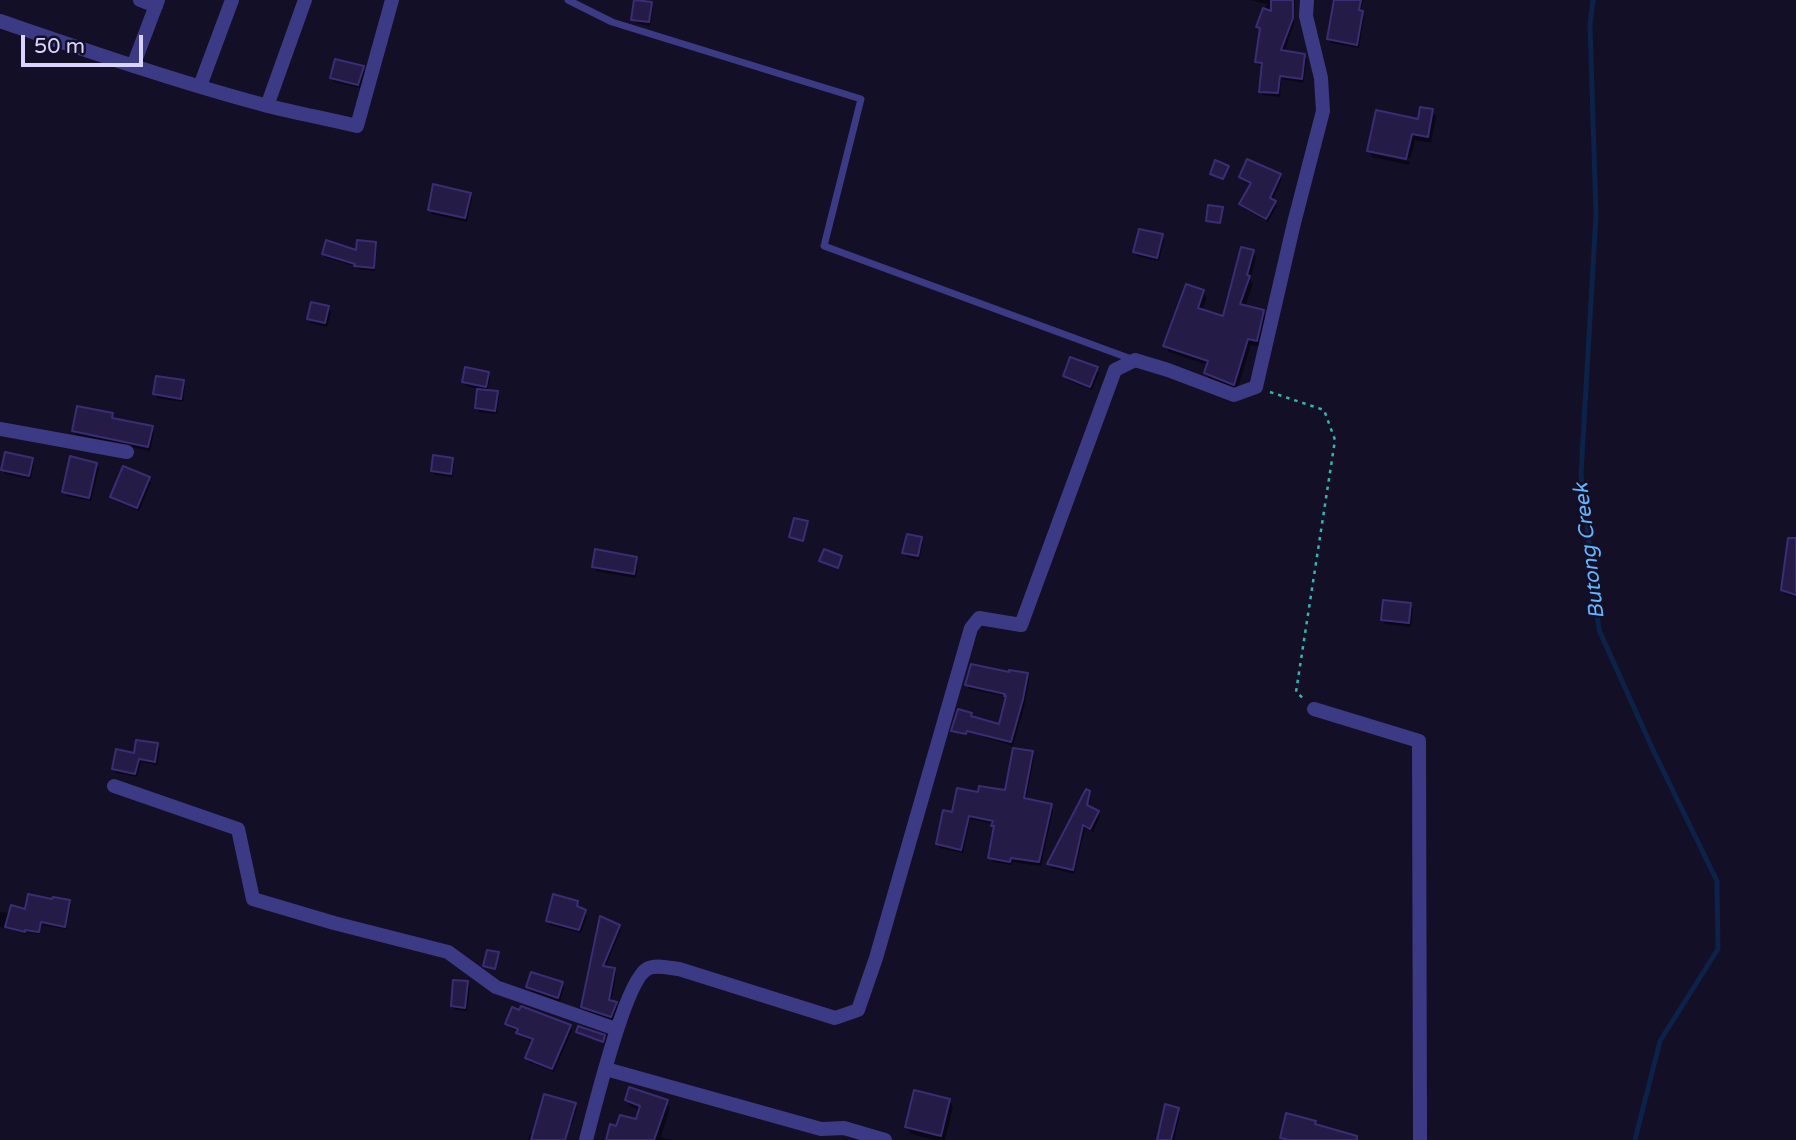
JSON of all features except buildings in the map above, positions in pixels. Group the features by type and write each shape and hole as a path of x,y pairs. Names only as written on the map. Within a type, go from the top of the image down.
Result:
{"street":[{"path":"133,66 157,3 140,0"},
{"path":"200,86 232,0"},
{"path":"267,106 305,0"},
{"path":"0,21 133,66 267,106 357,126 393,0"},
{"path":"586,1140 616,1029 638,977 652,966 679,969 835,1018 858,1010 876,958 971,628 979,618 1021,625 1115,370 1135,360 1234,395 1255,387 1323,111 1321,78 1306,16 1307,0"},
{"path":"0,429 127,452"},
{"path":"1314,709 1419,741 1420,1140"},
{"path":"114,786 238,829 253,899 448,952 496,987 616,1029"},
{"path":"606,1069 821,1129 844,1128 885,1140"}],"lane":[{"path":"568,0 612,22 861,99 824,246 1135,360"}],"path":[{"path":"1255,387 1324,410 1335,440 1296,692 1314,709"}],"waterway":[{"name":"Butong Creek","path":"1593,0 1590,25 1596,215 1581,474 1599,630 1654,752 1717,881 1718,949 1660,1041 1635,1140"}]}
